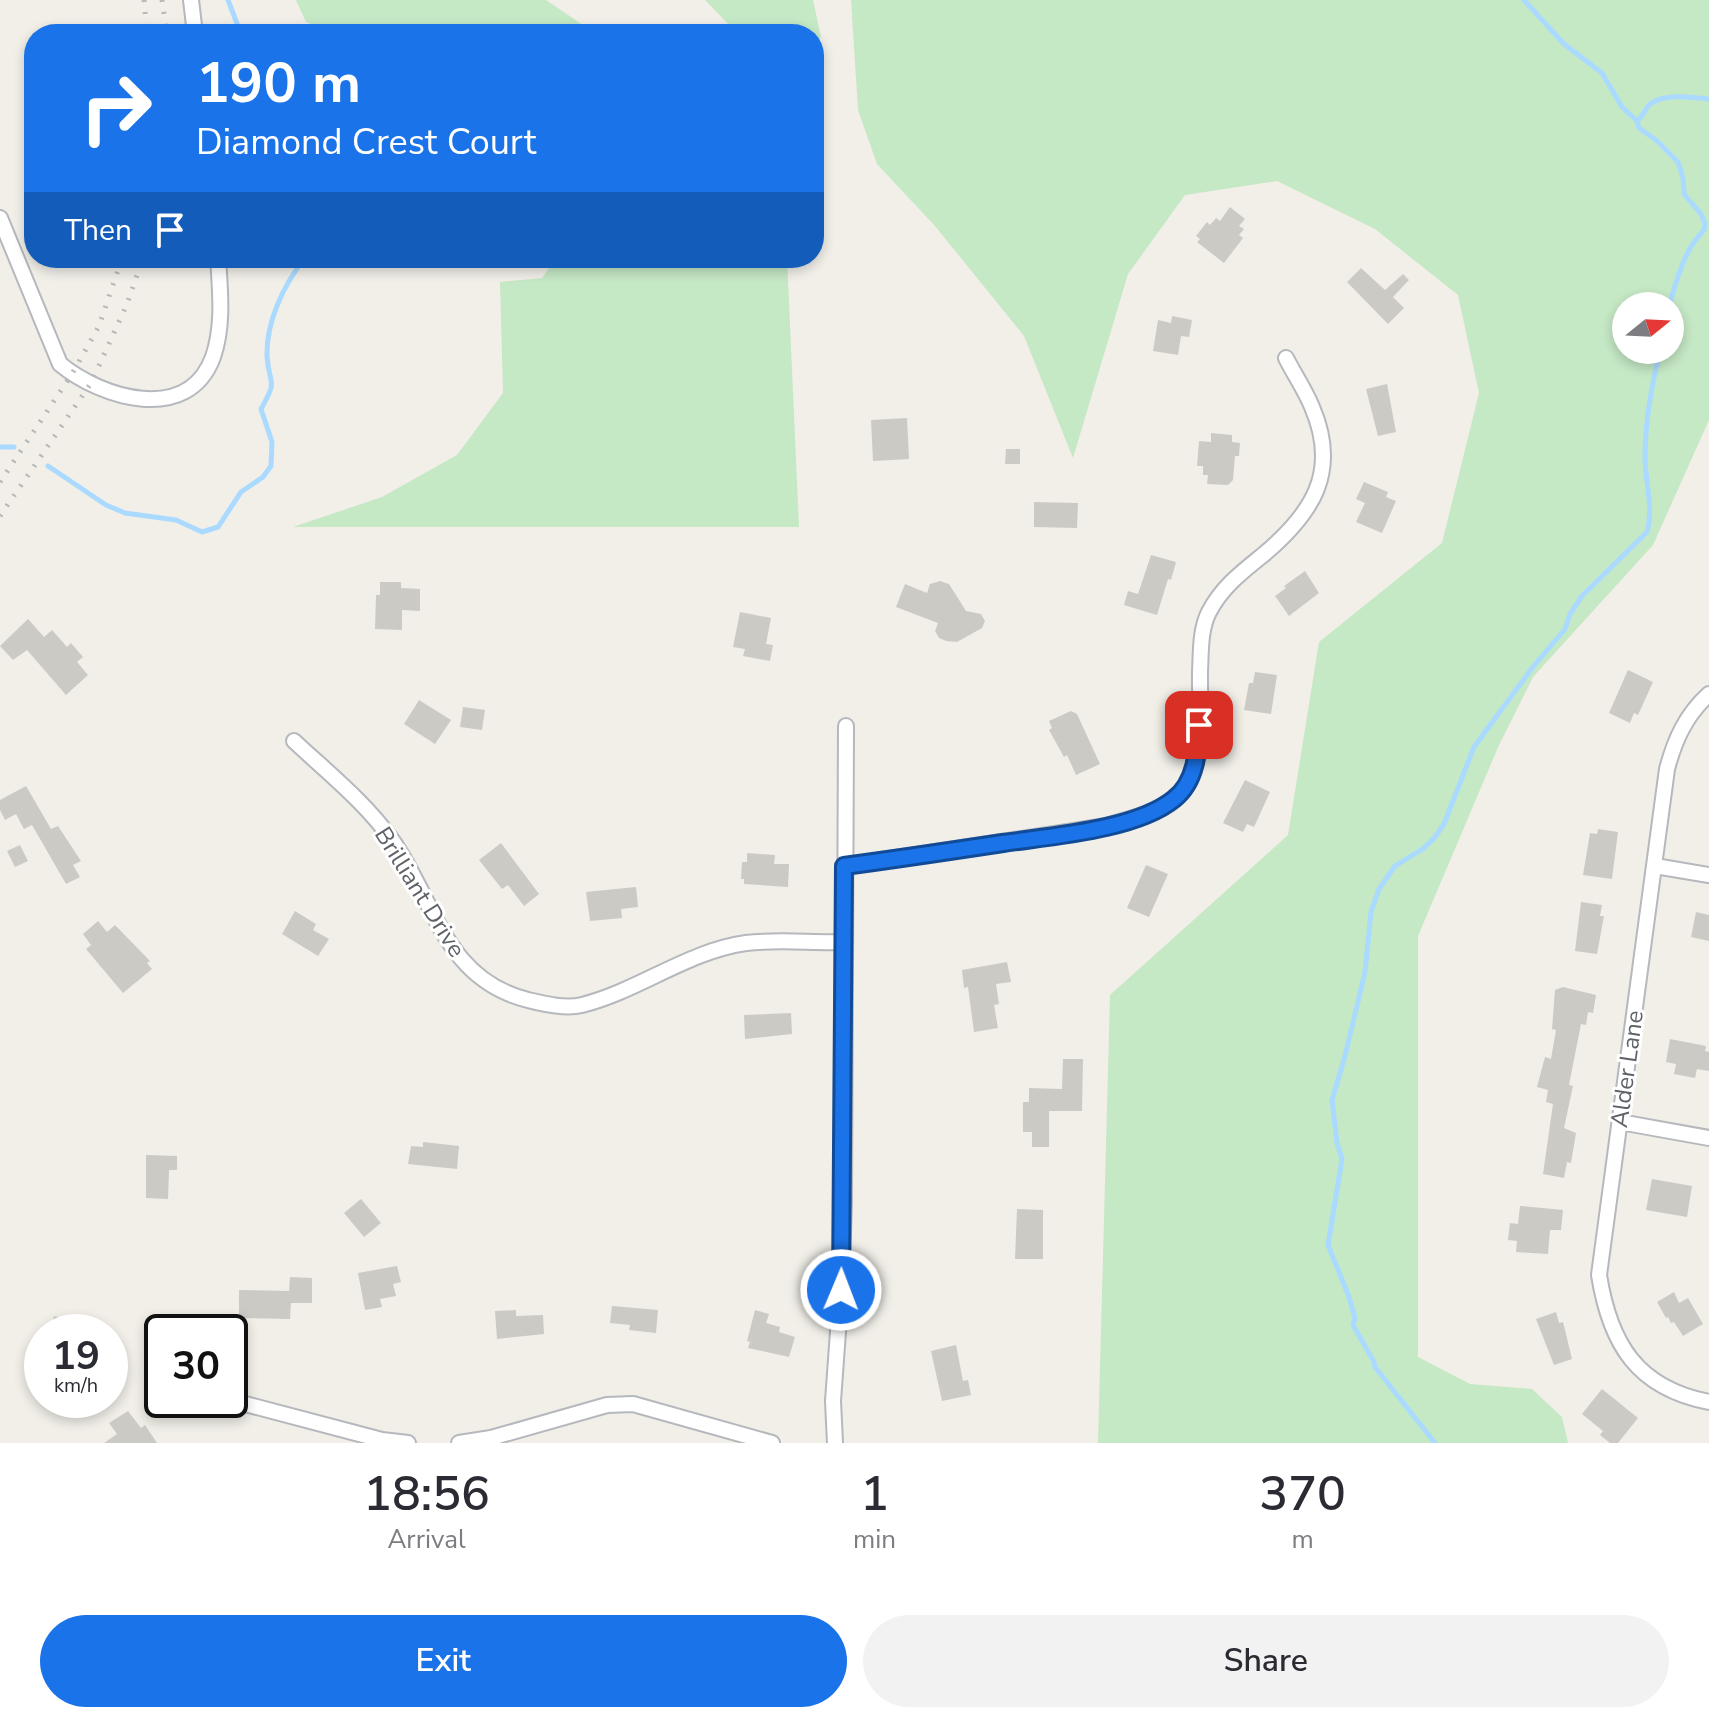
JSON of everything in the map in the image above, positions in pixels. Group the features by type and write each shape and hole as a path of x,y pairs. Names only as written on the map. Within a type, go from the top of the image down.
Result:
{"street":[{"path":"191,0 194,24"},
{"path":"0,218 60,364 72,374 129,399 153,401 175,395 203,375 212,358 218,334 221,304 219,268"},
{"path":"844,866 1106,826 1146,815 1175,798 1190,778 1198,752 1201,645 1208,614 1223,588 1293,530 1311,504 1322,473 1322,440 1313,408 1286,358"},
{"name":"Alder Lane","path":"1709,694 1684,722 1673,745 1667,769 1599,1275 1604,1305 1614,1335 1631,1361 1652,1379 1675,1392 1709,1402"},
{"path":"830,1442 844,1203 846,726"},
{"name":"Brilliant Drive","path":"294,741 365,807 391,838 411,869 445,939 466,966 490,984 516,997 547,1005 577,1006 610,997 714,951 746,943 843,942"},
{"path":"1655,866 1709,875"},
{"path":"1620,1122 1709,1138"},
{"path":"459,1443 491,1438 607,1405 633,1404 772,1443"},
{"path":"248,1405 382,1440 408,1443"}],"green space":[{"path":"296,0 546,0 581,24 312,24 306,22"},
{"path":"705,0 813,0 818,24 728,24"},
{"path":"851,0 1709,0 1709,420 1653,545 1533,677 1499,745 1418,936 1418,1357 1470,1384 1532,1389 1562,1417 1568,1443 1098,1443 1110,995 1288,835 1319,642 1442,543 1479,393 1458,295 1375,229 1277,181 1185,195 1128,274 1073,458 1024,336 935,226 877,164 858,110"},
{"path":"549,268 787,268 799,527 293,527 382,497 457,455 503,393 500,282 542,278"}],"building":[{"path":"1230,207 1245,219 1239,226 1244,229 1239,235 1243,238 1224,263 1197,242 1200,239 1196,236 1207,222 1210,225 1216,218 1220,221"},
{"path":"1361,268 1385,290 1403,274 1409,280 1393,297 1404,308 1388,324 1347,282"},
{"path":"1172,316 1192,320 1189,337 1181,336 1178,355 1153,351 1158,320 1171,323"},
{"path":"1387,384 1396,432 1378,436 1366,389"},
{"path":"907,418 909,459 873,461 871,420"},
{"path":"1211,433 1232,435 1232,442 1240,443 1239,456 1235,456 1233,480 1228,485 1207,484 1208,475 1203,475 1203,466 1197,466 1199,441 1211,442"},
{"path":"1006,449 1020,449 1020,464 1005,464"},
{"path":"1364,482 1388,492 1386,497 1396,501 1382,533 1356,522 1365,503 1356,499"},
{"path":"1034,502 1078,503 1077,528 1034,527"},
{"path":"1151,555 1176,562 1157,615 1124,605 1128,591 1138,594"},
{"path":"1305,571 1319,593 1289,616 1275,596"},
{"path":"940,581 949,584 966,611 981,614 985,621 982,628 957,642 939,638 935,631 938,623 896,607 905,584 927,593 930,584"},
{"path":"380,582 401,582 401,588 420,589 420,611 402,610 402,630 375,629 376,595 380,595"},
{"path":"740,612 771,618 766,644 773,645 770,661 743,656 745,649 733,647"},
{"path":"28,619 44,637 52,630 67,647 71,643 83,657 77,662 88,675 66,695 27,650 13,660 0,646"},
{"path":"1628,670 1653,682 1638,715 1634,713 1630,723 1609,713"},
{"path":"1255,672 1277,675 1271,714 1244,710 1249,683 1253,683"},
{"path":"419,700 451,720 435,744 404,724"},
{"path":"463,707 485,710 482,730 460,727"},
{"path":"1071,711 1077,714 1100,764 1076,775 1067,755 1064,757 1049,730 1052,728 1049,721"},
{"path":"1245,780 1270,792 1254,827 1247,824 1243,832 1223,823"},
{"path":"26,786 51,829 58,826 81,861 73,865 80,877 66,884 32,825 24,829 16,814 5,820 0,810 0,800"},
{"path":"1598,829 1618,832 1612,879 1583,875 1590,833 1597,834"},
{"path":"501,843 539,894 524,906 508,885 502,889 479,860"},
{"path":"20,845 28,861 15,867 7,851"},
{"path":"747,853 775,855 774,864 789,864 788,887 744,884 744,879 741,879 742,862 747,862"},
{"path":"1146,865 1168,874 1149,917 1127,908"},
{"path":"636,887 638,907 621,909 622,918 590,921 586,892"},
{"path":"1581,902 1602,905 1600,916 1604,916 1597,954 1575,951"},
{"path":"295,911 316,924 313,930 329,939 318,956 282,934"},
{"path":"1696,912 1709,915 1709,941 1691,937"},
{"path":"98,921 107,932 115,925 150,961 147,963 152,969 123,993 86,949 91,945 83,934"},
{"path":"1007,962 1011,982 996,984 999,1004 994,1005 998,1028 974,1032 968,987 964,988 962,970"},
{"path":"1563,987 1596,995 1593,1013 1588,1012 1586,1025 1581,1024 1569,1085 1573,1086 1564,1128 1576,1133 1571,1163 1567,1162 1564,1178 1543,1174 1553,1104 1546,1102 1548,1090 1537,1087 1545,1057 1551,1059 1556,1030 1552,1029 1555,990"},
{"path":"791,1013 792,1034 745,1039 744,1015"},
{"path":"1670,1039 1706,1046 1709,1071 1697,1069 1695,1078 1674,1074 1676,1064 1666,1062"},
{"path":"1063,1059 1083,1059 1082,1111 1049,1111 1049,1147 1032,1147 1032,1132 1023,1132 1023,1102 1029,1102 1029,1088 1062,1089"},
{"path":"423,1142 459,1146 457,1169 408,1164 411,1146 423,1147"},
{"path":"146,1155 177,1156 177,1170 169,1170 168,1199 146,1198"},
{"path":"1652,1179 1692,1186 1687,1217 1646,1210"},
{"path":"361,1199 381,1223 364,1237 344,1213"},
{"path":"1520,1206 1563,1210 1561,1230 1550,1230 1548,1254 1516,1252 1517,1241 1508,1240 1510,1223 1518,1224"},
{"path":"1017,1209 1043,1210 1043,1259 1015,1259"},
{"path":"397,1266 401,1282 393,1284 396,1296 380,1299 382,1307 365,1310 358,1273"},
{"path":"290,1277 312,1278 312,1303 291,1303 290,1319 248,1318 248,1314 239,1314 239,1290 289,1291"},
{"path":"1674,1292 1679,1303 1688,1298 1703,1324 1683,1336 1674,1322 1666,1318 1657,1302"},
{"path":"612,1306 658,1310 656,1333 629,1330 630,1325 610,1323"},
{"path":"516,1310 516,1316 543,1315 544,1334 497,1339 495,1311"},
{"path":"755,1310 769,1314 766,1323 780,1327 779,1332 795,1337 789,1357 748,1348"},
{"path":"1556,1312 1559,1323 1563,1322 1572,1359 1554,1365 1536,1319"},
{"path":"956,1345 963,1381 968,1380 971,1395 942,1401 931,1351"},
{"path":"1602,1389 1638,1418 1618,1443 1610,1443 1600,1435 1603,1431 1582,1414"},
{"path":"128,1411 141,1428 145,1425 157,1443 104,1443 117,1434 109,1423 117,1418 128,1418"}],"waterway":[{"path":"228,0 237,24"},
{"path":"1524,0 1564,44 1602,73 1639,128 1678,162 1684,194 1701,214 1704,230"},
{"path":"1637,121 1649,105 1662,98 1709,99"},
{"path":"1673,292 1686,256 1704,230"},
{"path":"48,466 106,505 125,513 176,520 202,532 218,527 241,492 263,477 271,466 272,442 261,409 272,382 267,343 283,291 298,268"},
{"path":"1435,1443 1375,1367 1353,1325 1355,1318 1349,1297 1328,1245 1342,1159 1332,1100 1365,972 1371,912 1379,889 1395,866 1424,848 1435,837 1444,824 1474,747 1565,629 1570,614 1582,596 1647,532 1650,513 1645,466 1646,430 1657,364"},
{"path":"0,447 14,447"}],"railway":[{"path":"144,0 146,24"},
{"path":"162,0 166,24"},
{"path":"0,482 72,374 99,326 119,268"},
{"path":"0,516 91,383 127,304 140,268"}],"route":[{"path":"841,1290 844,866 1065,834 1146,815 1175,798 1190,778 1198,752 1199,725"}]}
